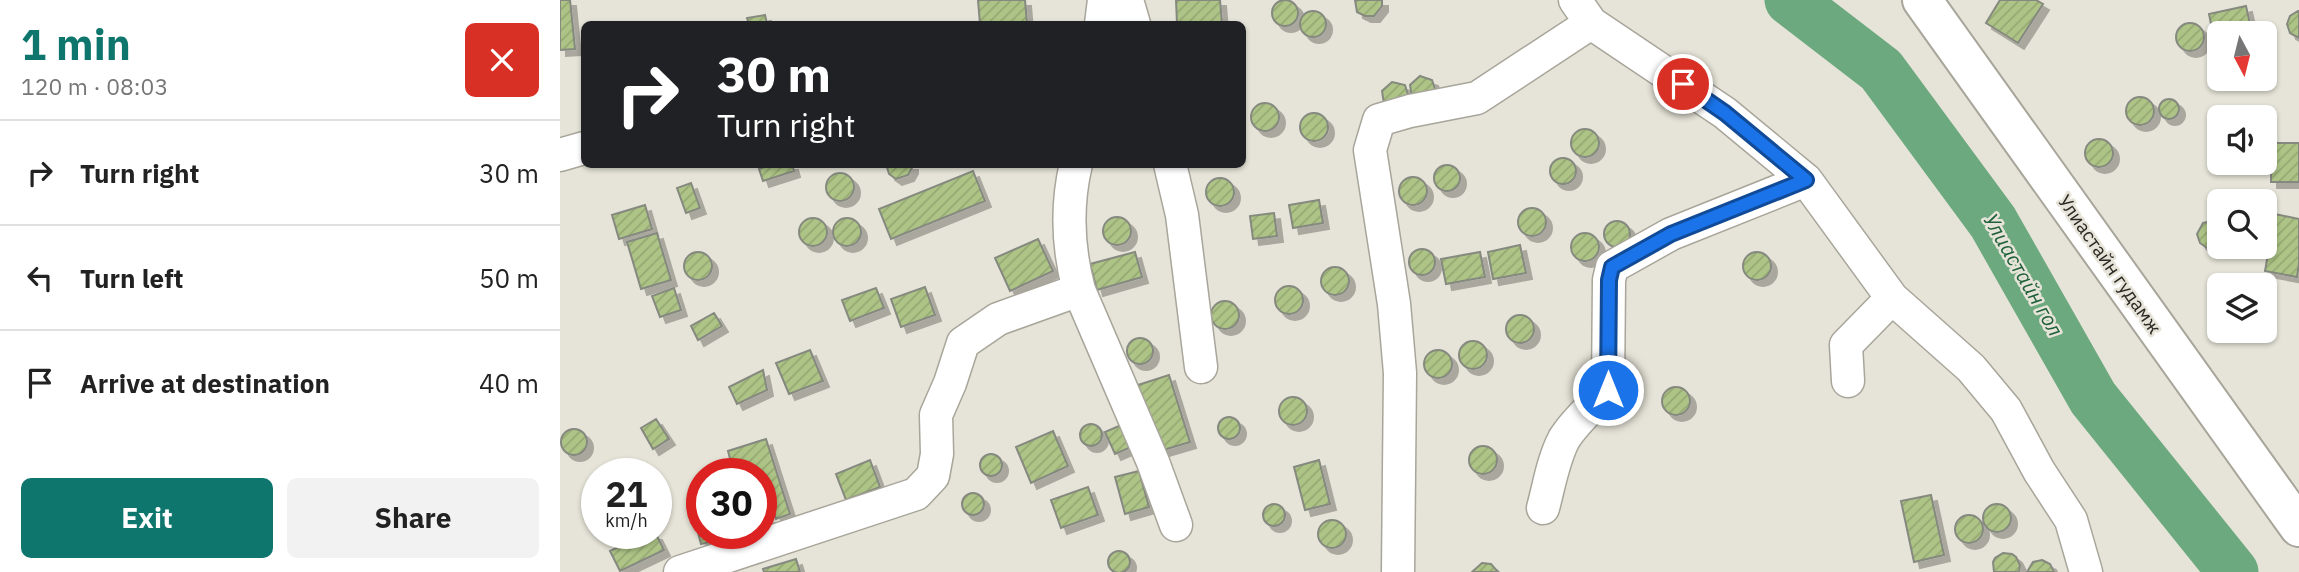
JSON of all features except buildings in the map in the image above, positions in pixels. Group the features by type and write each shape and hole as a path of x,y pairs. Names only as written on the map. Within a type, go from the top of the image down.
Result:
{"main road":[{"name":"Улиастайн гудамж","path":"1922,0 2299,527"}],"street":[{"path":"1101,21 1104,0"},
{"path":"1127,0 1133,21"},
{"path":"1398,572 1399,373 1394,304 1370,150 1379,120 1477,98 1583,11 1725,113 1806,180 1892,298 1971,368 2006,410 2039,471 2071,520 2086,572"},
{"path":"560,155 581,149"},
{"path":"1075,168 1069,198 1072,263 1079,290 1153,462 1176,525"},
{"path":"1171,168 1182,215 1201,367"},
{"path":"1543,508 1564,439 1608,390 1609,280 1612,267 1671,234 1806,180"},
{"path":"680,572 916,494 933,476 937,454 936,415 963,343 998,319 1079,290"},
{"path":"1848,381 1846,345 1892,298"}],"waterway":[{"name":"Улиастайн гол","path":"1790,0 1881,70 1993,222 2093,398 2233,572"}],"route":[{"path":"1608,390 1609,280 1612,267 1671,234 1806,180 1725,113 1683,84"}]}
